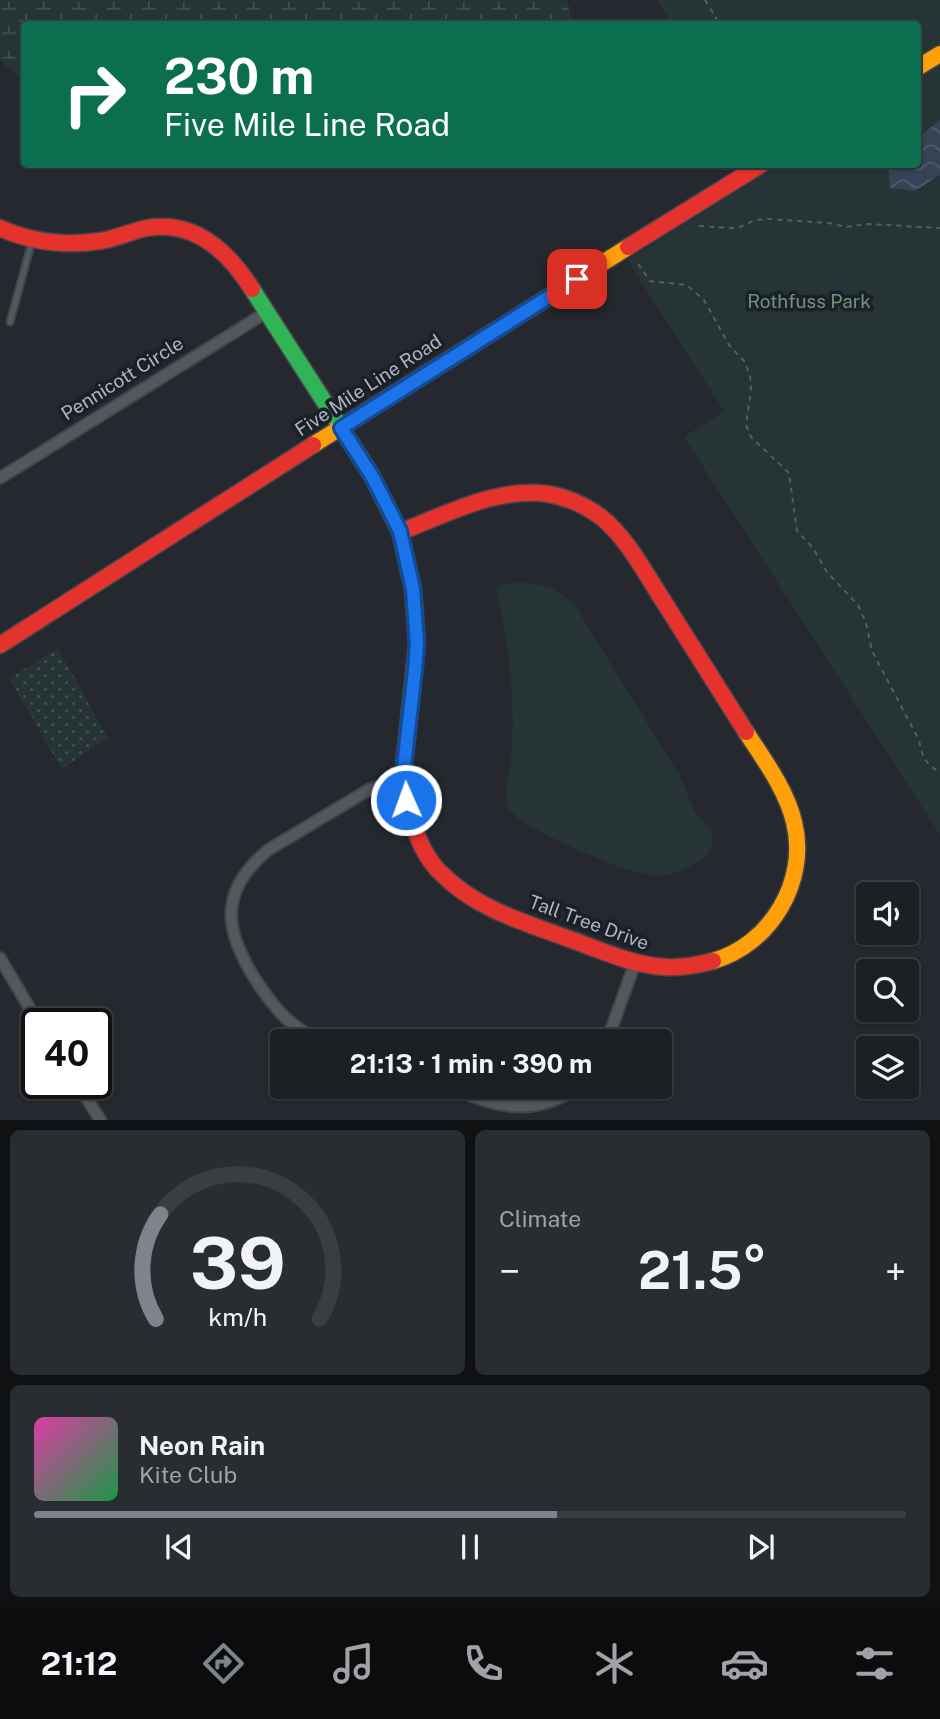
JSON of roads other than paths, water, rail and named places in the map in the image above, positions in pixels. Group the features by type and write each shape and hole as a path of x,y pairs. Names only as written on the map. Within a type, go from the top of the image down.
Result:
{"street":[{"path":"921,66 940,54"},
{"name":"Five Mile Line Road","path":"0,645 756,168"},
{"path":"0,228 33,238 66,243 102,241 150,228 178,228 214,243 233,260 341,428"},
{"name":"Pennicott Circle","path":"0,478 267,312"},
{"name":"Tall Tree Drive","path":"341,428 372,476 400,531 413,589 417,644 402,784 417,839 442,875 474,900 498,912 635,963 675,969 717,962 738,952 757,938 775,919 792,879 797,839 795,824 783,792 627,544 611,524 580,503 554,495 530,492 509,494 400,531"},
{"path":"298,1029 282,1017 247,967 233,937 232,912 237,887 255,860 268,850 370,789 402,784"},
{"path":"0,958 30,1008"},
{"path":"611,1029 635,963"},
{"path":"87,1099 100,1120"},
{"path":"479,1099 496,1105 533,1107 556,1099"}],"lane":[{"path":"10,322 33,238"}],"water":[{"path":"940,120 940,175 915,191 890,188 888,168 921,168 921,136"}],"park label":[{"name":"Rothfuss Park","path":"809,301"}]}
